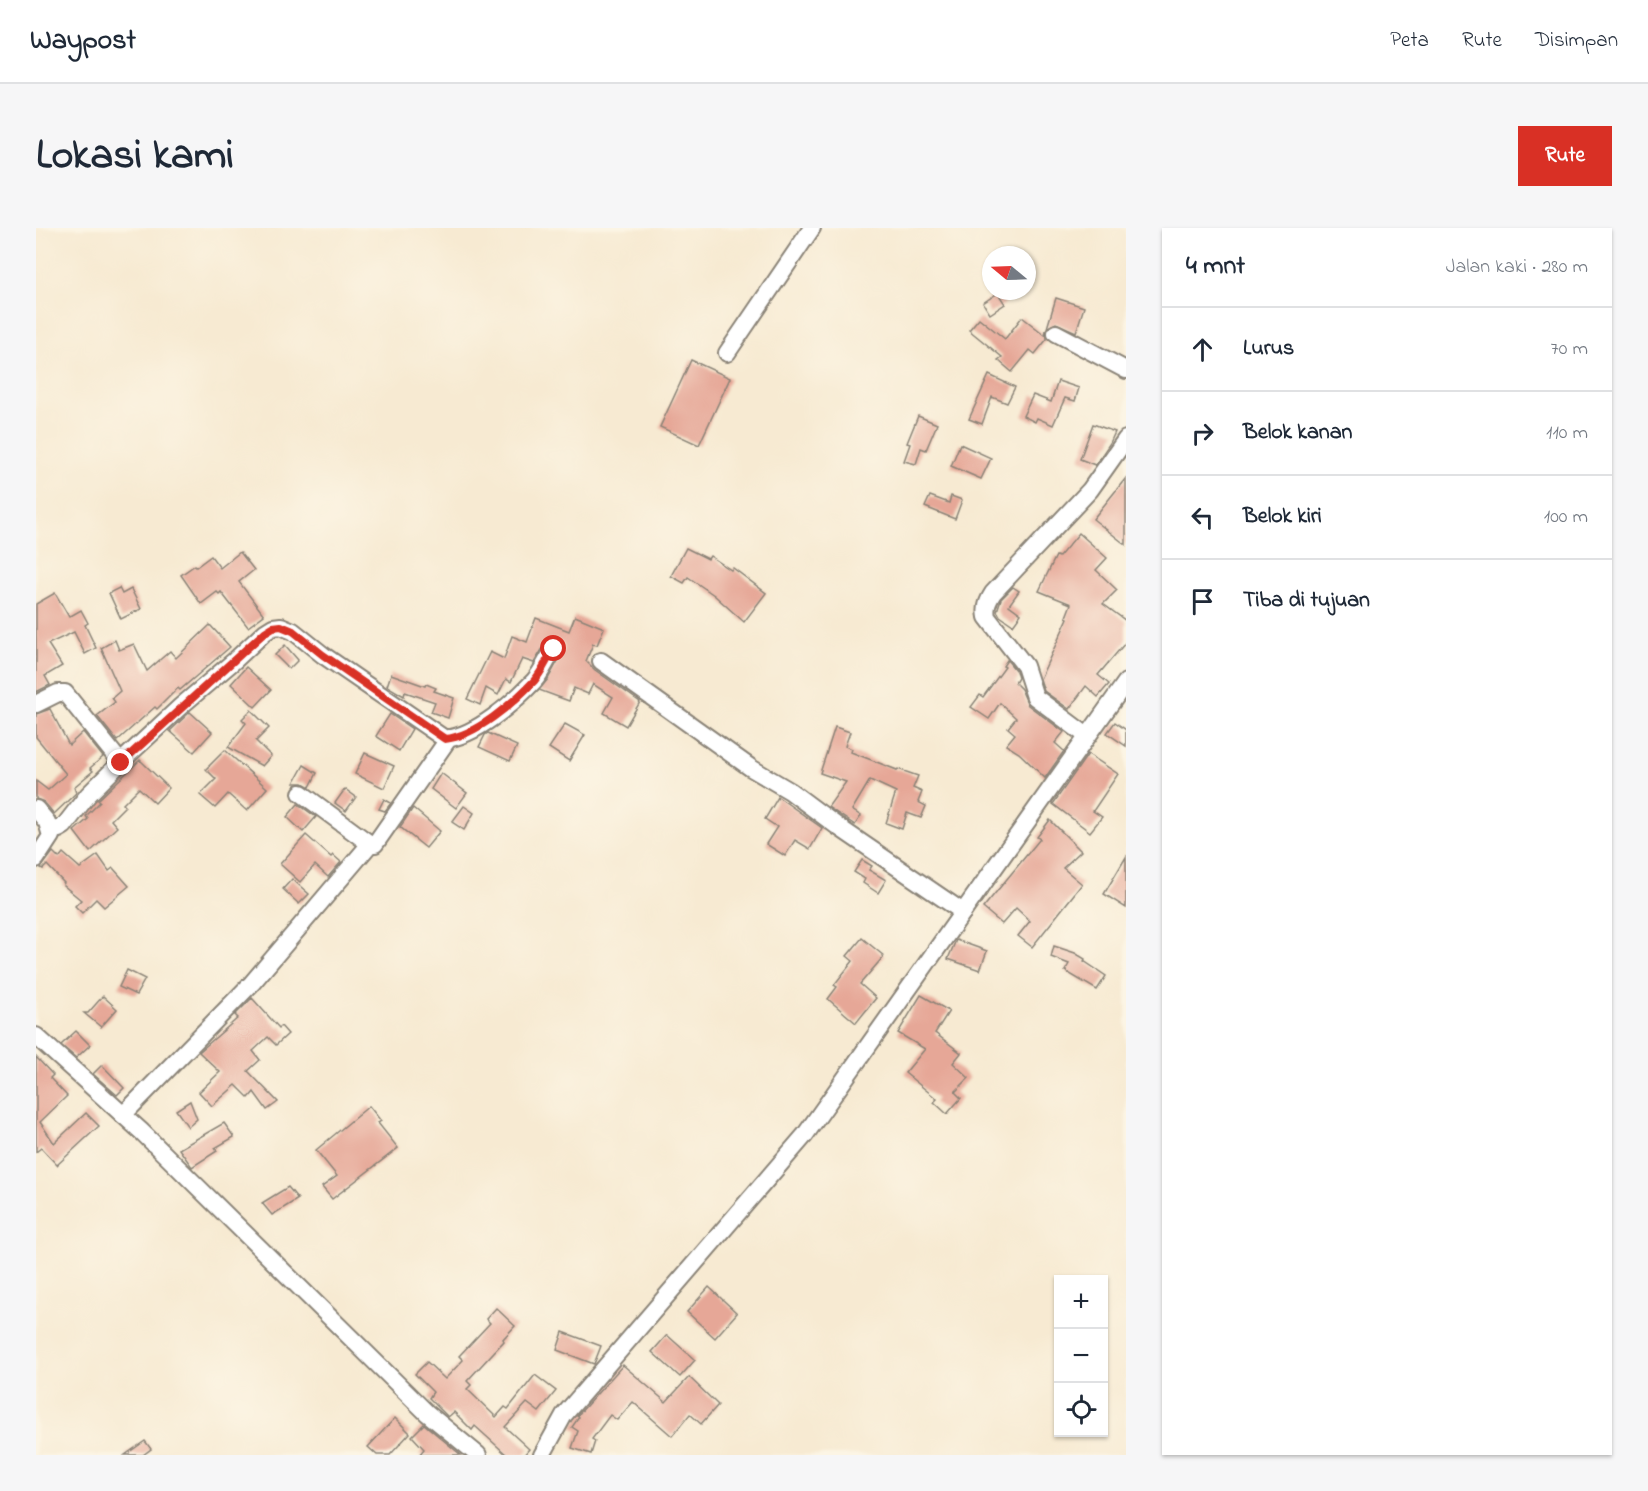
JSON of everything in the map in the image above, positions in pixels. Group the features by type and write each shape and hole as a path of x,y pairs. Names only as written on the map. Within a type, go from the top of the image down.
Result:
{"street":[{"path":"727,353 812,228"},
{"path":"1056,333 1126,370"},
{"path":"1087,736 1035,697 1024,666 987,616 986,610 993,592 1090,490 1126,439"},
{"path":"50,830 64,826 88,795 121,763 273,627 281,626 293,631 323,655 439,735 449,738 455,738 493,718 535,680 554,649"},
{"path":"602,661 751,768 790,791 963,912"},
{"path":"542,1455 564,1415 805,1135 1126,682"},
{"path":"36,704 58,693 65,693 121,763"},
{"path":"123,1116 252,982 370,844 375,844 449,738"},
{"path":"301,793 370,844"},
{"path":"36,809 47,822 50,830 49,840 36,859"},
{"path":"36,1036 123,1116 427,1413 478,1455"}],"building":[{"path":"1056,298 1084,307 1076,332 1056,323 1047,328"},
{"path":"988,300 1002,300 1005,304 990,314 983,303"},
{"path":"1022,317 1045,335 1046,330 1047,339 1035,354 1030,350 1012,372 998,360 1002,357 969,330 979,318 1005,339"},
{"path":"691,360 730,378 699,445 660,427"},
{"path":"989,375 1015,387 1007,403 992,397 982,424 969,419"},
{"path":"1058,381 1079,388 1075,401 1065,398 1053,425 1037,418 1035,422 1023,416 1033,395 1051,402"},
{"path":"918,416 937,424 926,450 921,448 916,464 904,461 910,444 907,443"},
{"path":"1093,424 1115,432 1095,465 1080,459"},
{"path":"960,444 991,458 981,479 951,466"},
{"path":"1126,478 1126,545 1093,519"},
{"path":"930,496 949,503 951,496 962,500 955,519 925,507"},
{"path":"1079,533 1107,558 1096,570 1117,590 1103,604 1126,621 1126,642 1098,675 1109,684 1098,697 1086,686 1069,709 1044,691 1040,679 1068,618 1066,617 1071,604 1039,591 1056,556 1059,557"},
{"path":"686,548 708,559 710,556 731,570 733,568 766,593 744,622 714,595 688,577 684,583 671,576"},
{"path":"240,552 254,570 239,582 264,615 248,627 221,592 219,594 217,592 201,604 181,575 211,556 220,568"},
{"path":"1013,587 1019,591 1009,605 1021,614 1013,625 997,611 1001,599"},
{"path":"119,588 122,594 131,589 141,609 121,619 109,593"},
{"path":"55,593 69,617 81,610 96,648 85,654 74,632 48,644 62,666 45,676 50,685 36,692 36,604"},
{"path":"575,616 604,628 597,645 593,644 586,661 640,702 626,726 604,713 613,697 593,684 588,694 574,688 569,701 539,690 548,679 564,650 563,644 555,639 546,643 534,663 522,659 511,682 506,679 498,695 486,688 480,705 467,699 490,652 504,659 512,636 527,642 536,618 569,631"},
{"path":"210,625 230,647 180,690 178,688 157,709 155,707 117,741 97,716 115,702 112,698 120,691 101,648 115,640 119,650 134,644 147,671 170,651 176,658"},
{"path":"285,645 298,660 289,669 275,655"},
{"path":"1007,660 1016,671 1018,678 1015,683 1021,689 1028,705 1064,732 1055,743 1064,751 1045,778 1019,753 1006,745 1015,734 1008,728 1016,718 1000,703 989,719 971,707 980,695 983,697 1005,667 1003,666"},
{"path":"246,667 271,690 255,707 231,684"},
{"path":"391,674 425,686 426,684 436,688 434,691 454,698 448,718 431,712 435,702 405,692 404,696 387,686"},
{"path":"50,709 69,745 83,732 103,757 90,768 93,771 74,787 76,793 54,814 44,802 36,799 36,781 48,790 66,774 36,737 36,714"},
{"path":"251,710 269,728 256,741 271,756 262,766 228,747 246,723 242,719"},
{"path":"190,712 212,732 194,752 170,731"},
{"path":"390,714 412,729 399,751 376,736"},
{"path":"1115,722 1126,730 1126,746 1107,733"},
{"path":"565,724 585,735 569,761 549,748"},
{"path":"835,727 850,732 845,746 852,749 851,752 918,776 913,788 922,792 918,802 926,806 921,818 907,813 902,829 886,823 896,792 870,780 852,810 861,816 855,825 828,807 846,782 820,773"},
{"path":"488,733 517,746 510,761 479,747"},
{"path":"225,750 267,788 247,811 228,794 215,808 200,795 216,779 206,769"},
{"path":"365,753 394,766 384,788 355,774"},
{"path":"1088,754 1118,774 1093,811 1102,817 1090,832 1053,804"},
{"path":"140,760 169,788 155,803 139,788 111,820 117,827 90,852 74,831 88,819 86,816 100,802 98,800"},
{"path":"304,765 317,773 310,787 303,783 294,783"},
{"path":"441,773 467,793 456,808 431,789"},
{"path":"345,789 356,797 346,811 335,803"},
{"path":"778,797 822,828 810,849 795,840 785,856 766,844 777,827 765,819"},
{"path":"384,799 391,803 385,811 379,809"},
{"path":"298,804 316,817 303,832 287,817"},
{"path":"464,806 474,813 464,830 452,822"},
{"path":"413,808 440,831 426,848 400,827"},
{"path":"1050,820 1081,851 1063,868 1082,884 1032,947 1018,936 1030,921 1016,908 1002,924 983,908 1040,839 1037,837"},
{"path":"306,835 331,857 333,855 341,862 328,877 315,865 300,882 280,864"},
{"path":"53,852 59,858 63,853 80,868 98,855 109,871 113,868 129,886 104,907 96,899 82,913 75,906 81,900 63,885 64,883 47,865 41,868"},
{"path":"1126,857 1126,908 1104,894"},
{"path":"862,860 872,866 869,870 886,880 878,893 863,883 865,879 854,872"},
{"path":"292,879 309,894 299,904 283,889"},
{"path":"862,938 884,956 860,984 876,998 856,1023 828,999 837,987 834,985 853,961 847,956"},
{"path":"956,940 987,951 980,970 948,959"},
{"path":"1054,946 1075,953 1106,976 1097,990 1065,971 1069,964 1051,957"},
{"path":"127,970 145,979 136,995 119,987"},
{"path":"921,995 949,1011 935,1033 961,1053 953,1063 969,1078 955,1092 961,1098 947,1114 934,1102 937,1099 905,1073 925,1049 898,1033"},
{"path":"103,996 117,1009 101,1027 84,1013 88,1013"},
{"path":"252,998 279,1028 281,1026 288,1034 276,1045 268,1037 253,1051 260,1060 248,1071 278,1102 267,1110 254,1092 249,1098 236,1085 212,1106 199,1092 220,1072 199,1052 238,1018 235,1015"},
{"path":"76,1031 90,1045 76,1058 61,1045"},
{"path":"36,1057 53,1075 50,1078 67,1096 40,1122 54,1143 86,1113 99,1126 57,1165 41,1148 36,1152"},
{"path":"102,1065 124,1088 117,1095 93,1074"},
{"path":"190,1101 197,1119 188,1127 176,1110"},
{"path":"369,1106 381,1121 378,1123 398,1148 332,1199 322,1187 337,1176 316,1150"},
{"path":"224,1123 234,1137 215,1148 217,1151 192,1167 179,1149"},
{"path":"288,1187 298,1199 272,1215 262,1203"},
{"path":"709,1287 737,1313 715,1338 687,1312"},
{"path":"496,1308 515,1326 467,1381 471,1385 467,1389 496,1417 505,1407 508,1409 535,1375 556,1391 539,1412 527,1403 505,1427 529,1449 524,1455 507,1455 475,1426 472,1430 454,1412 448,1417 429,1398 433,1392 415,1374 427,1362 445,1379 463,1360 459,1356 490,1323 486,1319"},
{"path":"563,1332 601,1346 594,1364 557,1350"},
{"path":"667,1335 695,1360 680,1377 652,1352"},
{"path":"623,1365 666,1402 689,1377 718,1405 701,1424 690,1414 672,1436 633,1402 617,1420 610,1415 592,1439 595,1441 591,1454 572,1448 578,1431 572,1427 579,1417 577,1416"},
{"path":"395,1418 410,1433 390,1455 377,1455 368,1447"},
{"path":"424,1424 461,1455 419,1455 424,1449 412,1436"},
{"path":"145,1441 151,1449 143,1455 125,1455"}],"route":[{"path":"121,763 181,706 273,627 287,627 323,655 445,739 455,738 493,718 535,680 554,649"}]}
